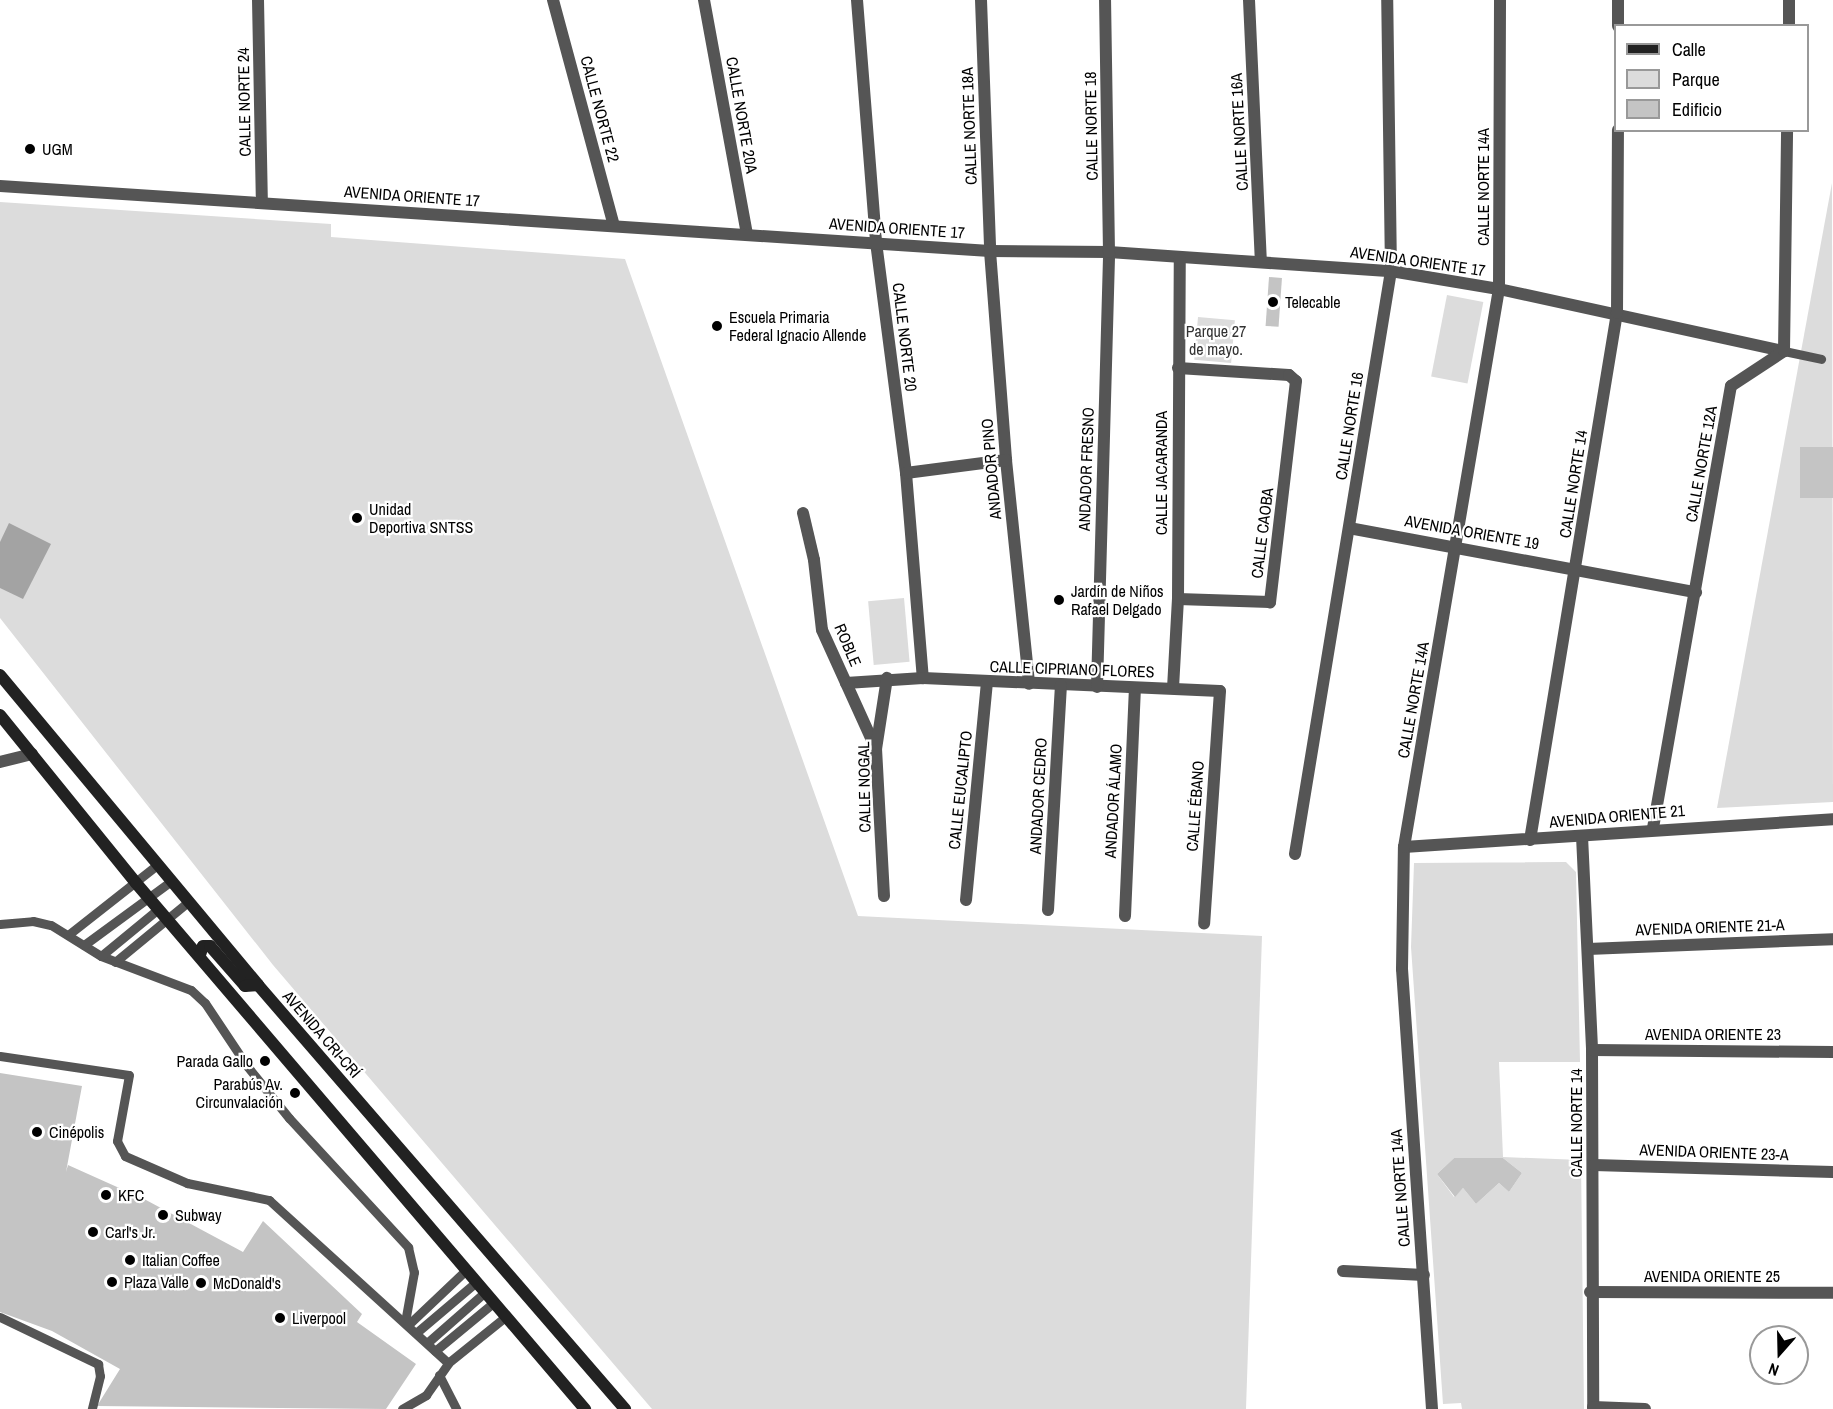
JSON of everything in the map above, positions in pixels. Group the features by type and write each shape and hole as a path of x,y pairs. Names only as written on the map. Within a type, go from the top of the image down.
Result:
{"main road":[{"name":"AVENIDA CRI-CRÍ","path":"0,675 258,985 624,1409"},
{"path":"0,716 136,883 200,955 475,1283 585,1409"},
{"path":"200,955 203,946 210,946 245,986 258,985"}],"street":[{"name":"CALLE NORTE 24","path":"258,0 262,203"},
{"name":"CALLE NORTE 22","path":"553,0 614,226"},
{"name":"CALLE NORTE 20A","path":"704,0 747,235"},
{"name":"CALLE NORTE 20","path":"857,0 876,242 906,473 923,678"},
{"name":"CALLE NORTE 18A","path":"981,0 990,251"},
{"name":"CALLE NORTE 18","path":"1105,0 1109,252"},
{"name":"CALLE NORTE 16A","path":"1249,0 1261,262"},
{"name":"CALLE NORTE 16","path":"1295,854 1392,271 1387,0"},
{"name":"CALLE NORTE 14A","path":"1432,1409 1402,969 1404,847 1499,289 1500,0"},
{"path":"1618,0 1618,24"},
{"path":"1789,0 1789,24"},
{"name":"CALLE NORTE 14","path":"1530,840 1617,313 1618,132"},
{"path":"1784,351 1787,132"},
{"name":"AVENIDA ORIENTE 17","path":"0,186 990,251 1109,252 1180,259 1392,271 1499,289 1617,313 1784,351"},
{"name":"ANDADOR PINO","path":"990,251 1006,460 1029,684"},
{"name":"ANDADOR FRESNO","path":"1097,687 1109,252"},
{"name":"CALLE JACARANDA","path":"1173,688 1178,599 1180,259"},
{"name":"CALLE NORTE 12A","path":"1653,828 1731,386 1784,351"},
{"name":"CALLE CAOBA","path":"1178,368 1294,376 1270,602 1178,599"},
{"path":"906,473 1006,460"},
{"name":"ROBLE","path":"803,513 814,560 822,630 876,749"},
{"name":"AVENIDA ORIENTE 19","path":"1349,528 1576,567 1696,592"},
{"name":"CALLE CIPRIANO FLORES","path":"846,683 887,678 923,678 987,683 1220,691"},
{"name":"CALLE NOGAL","path":"884,896 876,749 887,678"},
{"name":"CALLE EUCALIPTO","path":"966,900 987,683"},
{"name":"ANDADOR CEDRO","path":"1048,910 1061,685"},
{"name":"ANDADOR ÁLAMO","path":"1125,916 1135,688"},
{"name":"CALLE ÉBANO","path":"1204,923 1220,691"},
{"path":"0,762 32,754"},
{"name":"AVENIDA ORIENTE 21","path":"1404,847 1530,840 1653,828 1833,819"},
{"name":"CALLE NORTE 14","path":"1582,836 1592,1050 1594,1165 1590,1292 1593,1408"},
{"name":"AVENIDA ORIENTE 21-A","path":"1588,949 1833,939"},
{"name":"AVENIDA ORIENTE 23","path":"1592,1050 1833,1052"},
{"name":"AVENIDA ORIENTE 23-A","path":"1594,1165 1833,1172"},
{"path":"1343,1271 1424,1275"},
{"name":"AVENIDA ORIENTE 25","path":"1590,1292 1833,1293"},
{"path":"1593,1408 1645,1409"}],"lane":[{"path":"1784,351 1821,359"},
{"path":"68,935 157,865"},
{"path":"84,945 171,881"},
{"path":"115,962 188,902"},
{"path":"101,956 158,909"},
{"path":"0,924 33,921 51,925 101,956 191,990 205,1003 247,1066 289,1118 408,1247 414,1272 406,1324"},
{"path":"0,1056 129,1075 117,1141 126,1156 187,1183 269,1200 448,1364"},
{"path":"406,1324 465,1271"},
{"path":"416,1333 475,1283"},
{"path":"427,1343 484,1293"},
{"path":"435,1351 493,1303"},
{"path":"0,1317 33,1329 98,1364 100,1376 92,1409"},
{"path":"402,1409 426,1395 448,1364 505,1317"},
{"path":"439,1375 456,1409"}],"green space":[{"path":"1832,183 1833,802 1717,808"},
{"path":"0,202 331,224 331,237 625,259 858,916 1262,936 1246,1409 652,1409 273,965 0,618"},
{"path":"1447,295 1483,302 1467,384 1431,376"},
{"name":"Parque 27 de mayo.","path":"1198,317 1235,320 1231,363 1194,360"},
{"path":"904,598 910,662 874,665 868,601"},
{"path":"1566,862 1576,872 1580,1062 1499,1062 1503,1157 1581,1160 1584,1409 1462,1409 1461,1403 1443,1404 1411,947 1414,863","holes":["1454,1158 1503,1158 1522,1173 1509,1192 1499,1183 1476,1204 1463,1188 1454,1197 1437,1174"]}],"shaded area":[{"path":"9,523 51,544 23,599 0,588 0,542"}],"building":[{"name":"Telecable","path":"1269,277 1282,278 1279,327 1266,326"},
{"path":"1800,447 1833,447 1833,498 1800,498"},
{"path":"0,1073 82,1086 66,1172 68,1165 146,1200 243,1252 263,1221 362,1314 357,1322 416,1364 386,1409 97,1406 120,1369 52,1331 0,1312"},
{"path":"1454,1158 1503,1158 1522,1173 1509,1192 1499,1183 1476,1204 1463,1188 1455,1197 1437,1174"}],"place":[{"name":"UGM","path":"30,149"},
{"name":"Telecable","path":"1273,302"},
{"name":"Escuela Primaria Federal Ignacio Allende","path":"717,326"},
{"name":"Unidad Deportiva SNTSS","path":"357,518"},
{"name":"Jardín de Niños Rafael Delgado","path":"1059,600"},
{"name":"Parada Gallo","path":"265,1061"},
{"name":"Parabús Av. Circunvalación","path":"295,1093"},
{"name":"Cinépolis","path":"37,1132"},
{"name":"KFC","path":"106,1195"},
{"name":"Subway","path":"163,1215"},
{"name":"Carl's Jr.","path":"93,1232"},
{"name":"Italian Coffee","path":"130,1260"},
{"name":"Plaza Valle","path":"112,1282"},
{"name":"McDonald's","path":"201,1283"},
{"name":"Liverpool","path":"280,1318"}]}
